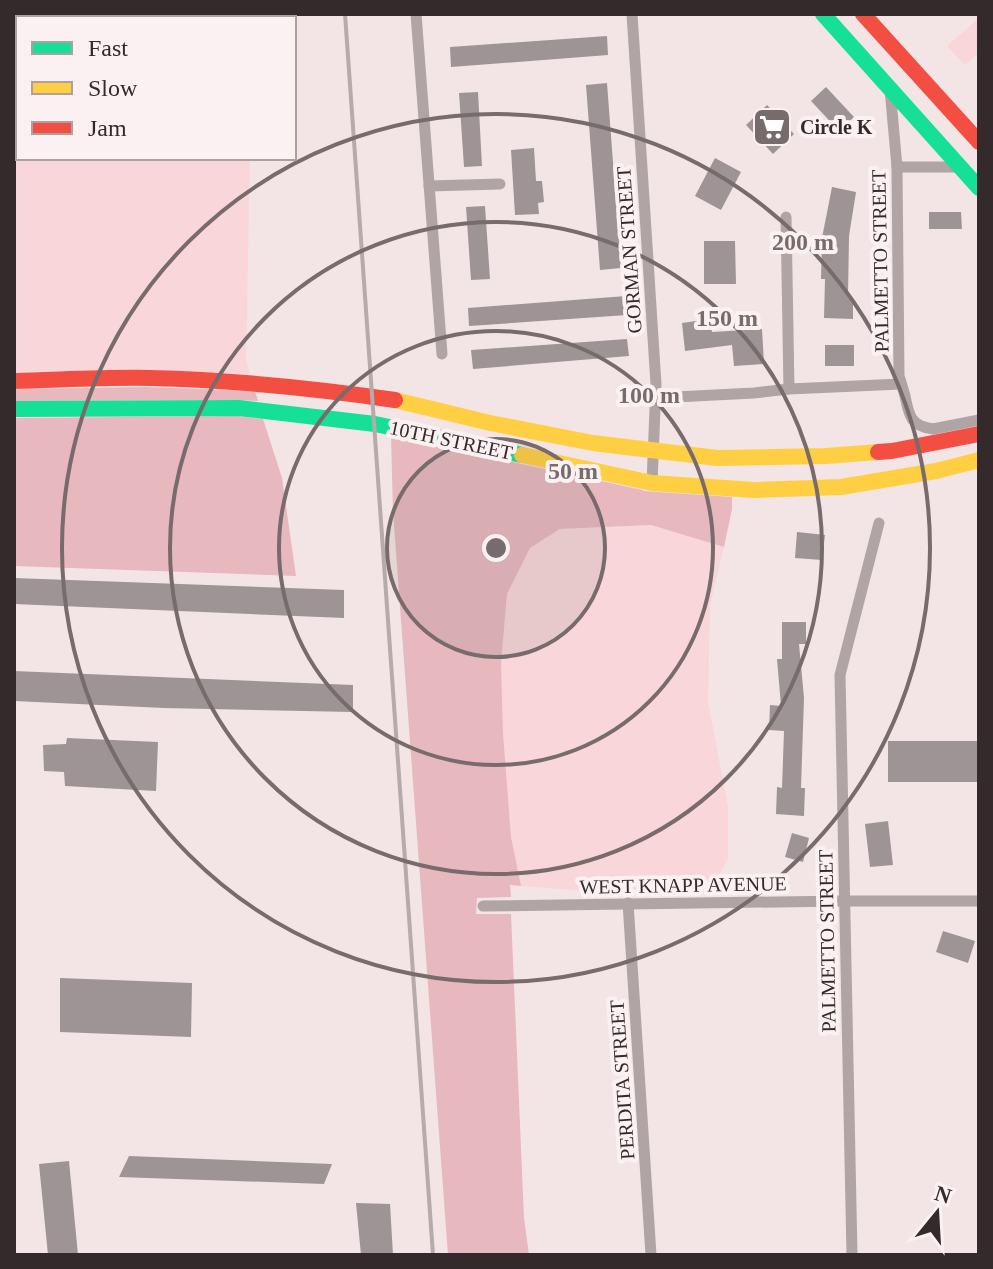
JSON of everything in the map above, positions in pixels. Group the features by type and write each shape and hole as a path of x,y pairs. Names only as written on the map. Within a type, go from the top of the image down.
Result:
{"street":[{"path":"416,14 442,354"},
{"name":"GORMAN STREET","path":"632,14 656,384 652,483"},
{"path":"823,14 979,188"},
{"path":"834,14 859,25 873,18 907,62 979,142"},
{"path":"852,47 907,62"},
{"name":"PALMETTO STREET","path":"890,89 897,167 899,376 907,411 920,426 933,429 979,420"},
{"path":"897,167 960,167"},
{"path":"429,186 500,184"},
{"path":"786,217 789,389"},
{"name":"10TH STREET","path":"14,381 148,378 307,388 398,401 593,443 717,458 892,451 979,434"},
{"path":"656,398 901,384"},
{"path":"307,388 308,415"},
{"name":"10TH STREET","path":"14,409 239,408 308,415 375,424 652,483 754,490 841,487 928,473 979,460"},
{"path":"435,437 440,411"},
{"name":"PALMETTO STREET","path":"852,1255 840,675 879,523"},
{"name":"WEST KNAPP AVENUE","path":"483,906 979,901"},
{"name":"PERDITA STREET","path":"628,903 651,1255"}],"shaded area":[{"path":"14,14 231,14 16,16 16,160 250,160 246,360 250,374 148,370 14,372"},
{"path":"979,18 979,53 965,65 947,46"},
{"path":"147,387 255,391 258,401 14,401 14,389"},
{"path":"238,416 263,419 282,478 296,576 14,566 14,418"},
{"path":"391,436 644,491 732,497 724,547 651,525 560,529 530,548 507,594 501,665 503,733 511,837 521,886 510,885 511,897 477,898 476,914 511,914 524,1218 529,1255 448,1255 393,512"},
{"path":"651,525 724,547 710,605 708,701 728,808 728,859 708,894 620,895 521,886 511,837 503,733 501,665 507,594 530,548 560,529"}],"building":[{"path":"607,36 608,55 451,67 450,47"},
{"path":"607,83 621,268 600,270 586,85"},
{"path":"826,87 854,117 839,131 811,101"},
{"path":"478,92 482,166 464,167 459,93"},
{"path":"767,105 794,134 773,154 746,125"},
{"path":"534,148 536,181 542,181 544,202 538,203 539,214 515,215 511,150"},
{"path":"715,158 741,172 721,210 695,196"},
{"path":"832,187 856,192 849,236 848,298 853,298 853,319 824,318 822,238"},
{"path":"485,206 490,279 471,280 466,207"},
{"path":"929,212 961,212 962,229 929,229"},
{"path":"704,241 735,241 736,284 704,284"},
{"path":"626,296 627,315 469,326 468,308"},
{"path":"710,319 712,332 762,329 764,364 734,366 732,345 685,351 682,323"},
{"path":"627,339 629,356 473,369 471,350"},
{"path":"825,345 854,345 854,366 825,366"},
{"path":"797,532 825,535 822,560 795,558"},
{"path":"14,578 344,590 344,618 14,604"},
{"path":"782,622 806,622 806,644 799,644 804,698 801,788 805,788 804,816 776,814 777,787 782,788 784,731 769,730 770,705 781,706 777,659 782,659"},
{"path":"14,671 353,685 353,712 14,701"},
{"path":"67,738 158,742 156,791 65,786 64,772 44,771 43,745 66,744"},
{"path":"888,741 979,741 979,782 888,782"},
{"path":"888,821 893,865 870,867 865,824"},
{"path":"792,833 809,838 803,862 785,857"},
{"path":"943,931 975,941 968,963 936,952"},
{"path":"60,978 192,983 191,1037 60,1032"},
{"path":"129,1156 332,1164 324,1184 119,1177"},
{"path":"69,1161 78,1255 48,1255 39,1164"},
{"path":"356,1203 390,1204 393,1255 361,1255"}],"railway":[{"path":"345,14 433,1255"}],"traffic: fast":[{"path":"823,14 979,188"},
{"path":"14,409 239,408 375,424 522,455"}],"traffic: slow":[{"path":"395,400 593,443 717,458 878,452"},
{"path":"522,455 652,483 754,490 841,487 936,471 979,460"}],"traffic: jam":[{"path":"863,14 979,142"},
{"path":"14,381 181,379 272,385 395,400"},
{"path":"878,452 979,434"}],"place":[{"name":"Circle K","path":"772,127"}]}
